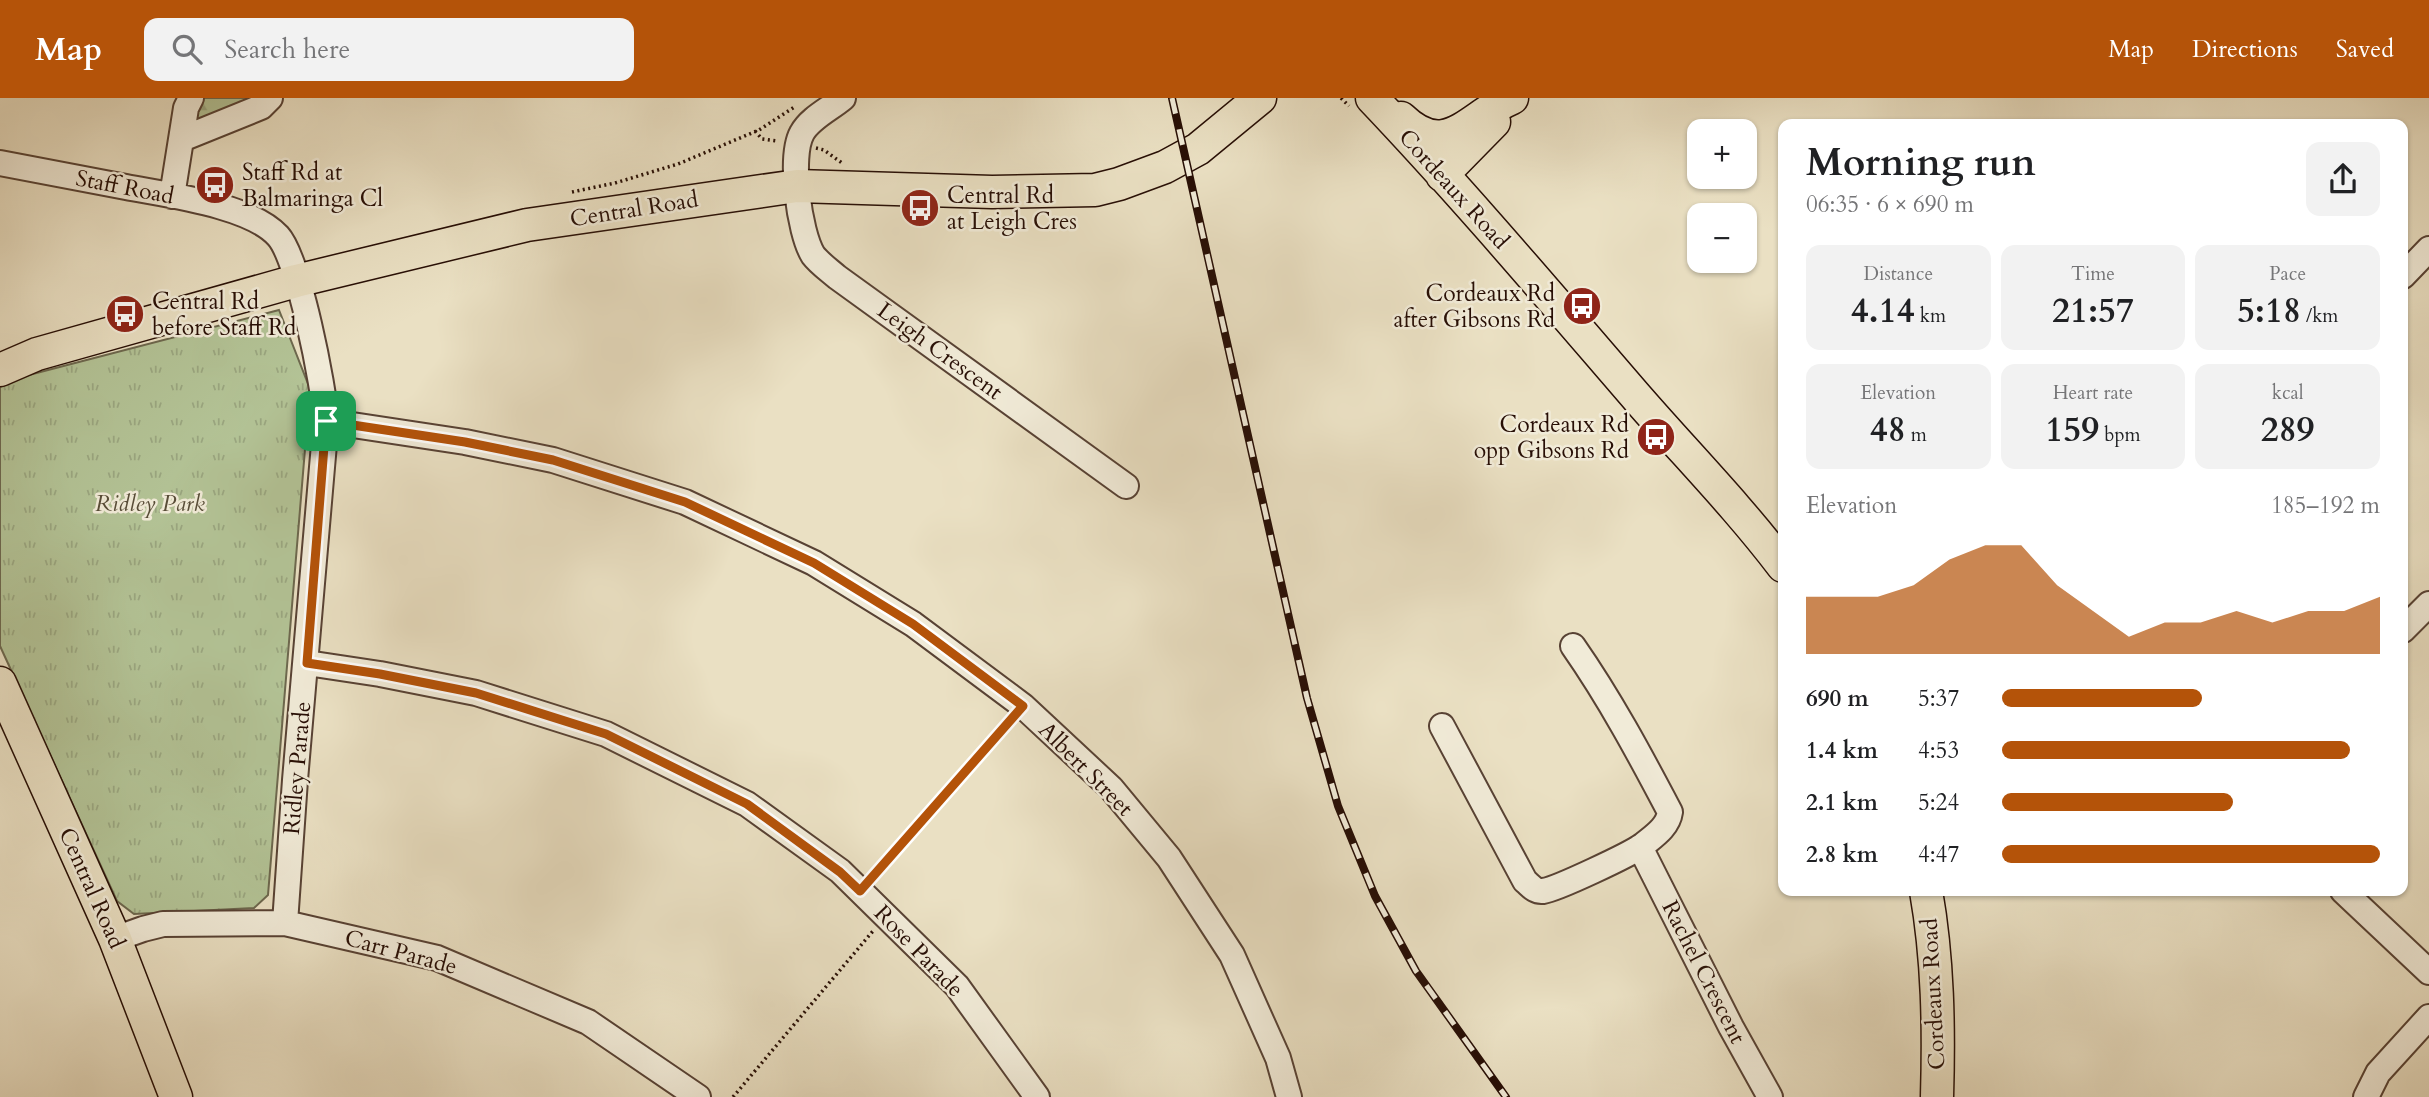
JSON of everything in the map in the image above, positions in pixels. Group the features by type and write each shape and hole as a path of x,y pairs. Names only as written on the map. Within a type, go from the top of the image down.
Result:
{"main road":[{"name":"Central Road","path":"0,370 37,354 296,281 527,225 797,186 1004,192 1095,190 1165,167 1216,136 1260,98"},
{"name":"Cordeaux Road","path":"1372,98 1555,300 1778,560"},
{"path":"1380,98 1420,134 1433,138 1448,136 1464,128 1496,104 1512,98"},
{"path":"1442,176 1502,114 1512,98"},
{"name":"Central Road","path":"0,683 116,939 176,1097"},
{"name":"Cordeaux Road","path":"1927,896 1938,1003 1937,1097"}],"street":[{"path":"172,196 191,98"},
{"path":"182,139 261,107 270,98"},
{"path":"797,144 803,131 843,98"},
{"name":"Leigh Crescent","path":"797,144 800,216 814,257 837,277 1126,486"},
{"name":"Staff Road","path":"0,163 172,196 240,213 269,227 279,237 296,281"},
{"path":"2408,271 2429,249"},
{"name":"Ridley Parade","path":"285,923 326,421 322,380 296,281"},
{"name":"Albert Street","path":"326,421 465,442 553,460 685,502 814,563 913,624 1023,706 1111,788 1169,858 1232,955 1278,1058 1289,1097"},
{"path":"2408,625 2429,604"},
{"path":"1442,726 1525,881 1534,889 1541,891 1557,887 1640,847 1665,825 1670,812 1628,734 1573,646"},
{"name":"Rose Parade","path":"307,663 476,693 606,734 747,804 840,872 957,986 1037,1097"},
{"name":"Rachel Crescent","path":"1640,847 1731,1027 1770,1097"},
{"path":"2349,896 2425,960"},
{"name":"Carr Parade","path":"116,939 163,924 285,923 437,958 588,1023 698,1097"},
{"path":"2366,1097 2378,1073 2429,1017"}],"path":[{"path":"570,192 615,183 678,163 755,131 798,104"},
{"path":"755,131 762,139 824,150 840,162 853,163"},
{"path":"860,891 1023,706"},
{"path":"733,1097 885,916"}],"green space":[{"path":"200,98 250,98 240,106 196,122"},
{"name":"Ridley Park","path":"279,310 310,389 268,895 254,908 134,914 117,901 0,646 0,387 25,376"}],"railway":[{"path":"1172,98 1307,698 1338,806 1375,896 1416,971 1506,1097"}],"place":[{"name":"Staff Rd at Balmaringa Cl","path":"215,185"},
{"name":"Central Rd at Leigh Cres","path":"920,208"},
{"name":"Cordeaux Rd after Gibsons Rd","path":"1582,306"},
{"name":"Central Rd before Staff Rd","path":"125,314"},
{"name":"Cordeaux Rd opp Gibsons Rd","path":"1656,437"}],"route":[{"path":"326,421 465,442 553,460 685,502 814,563 913,624 1023,706 860,891 840,872 747,804 606,734 476,693 307,663 326,421"}]}
